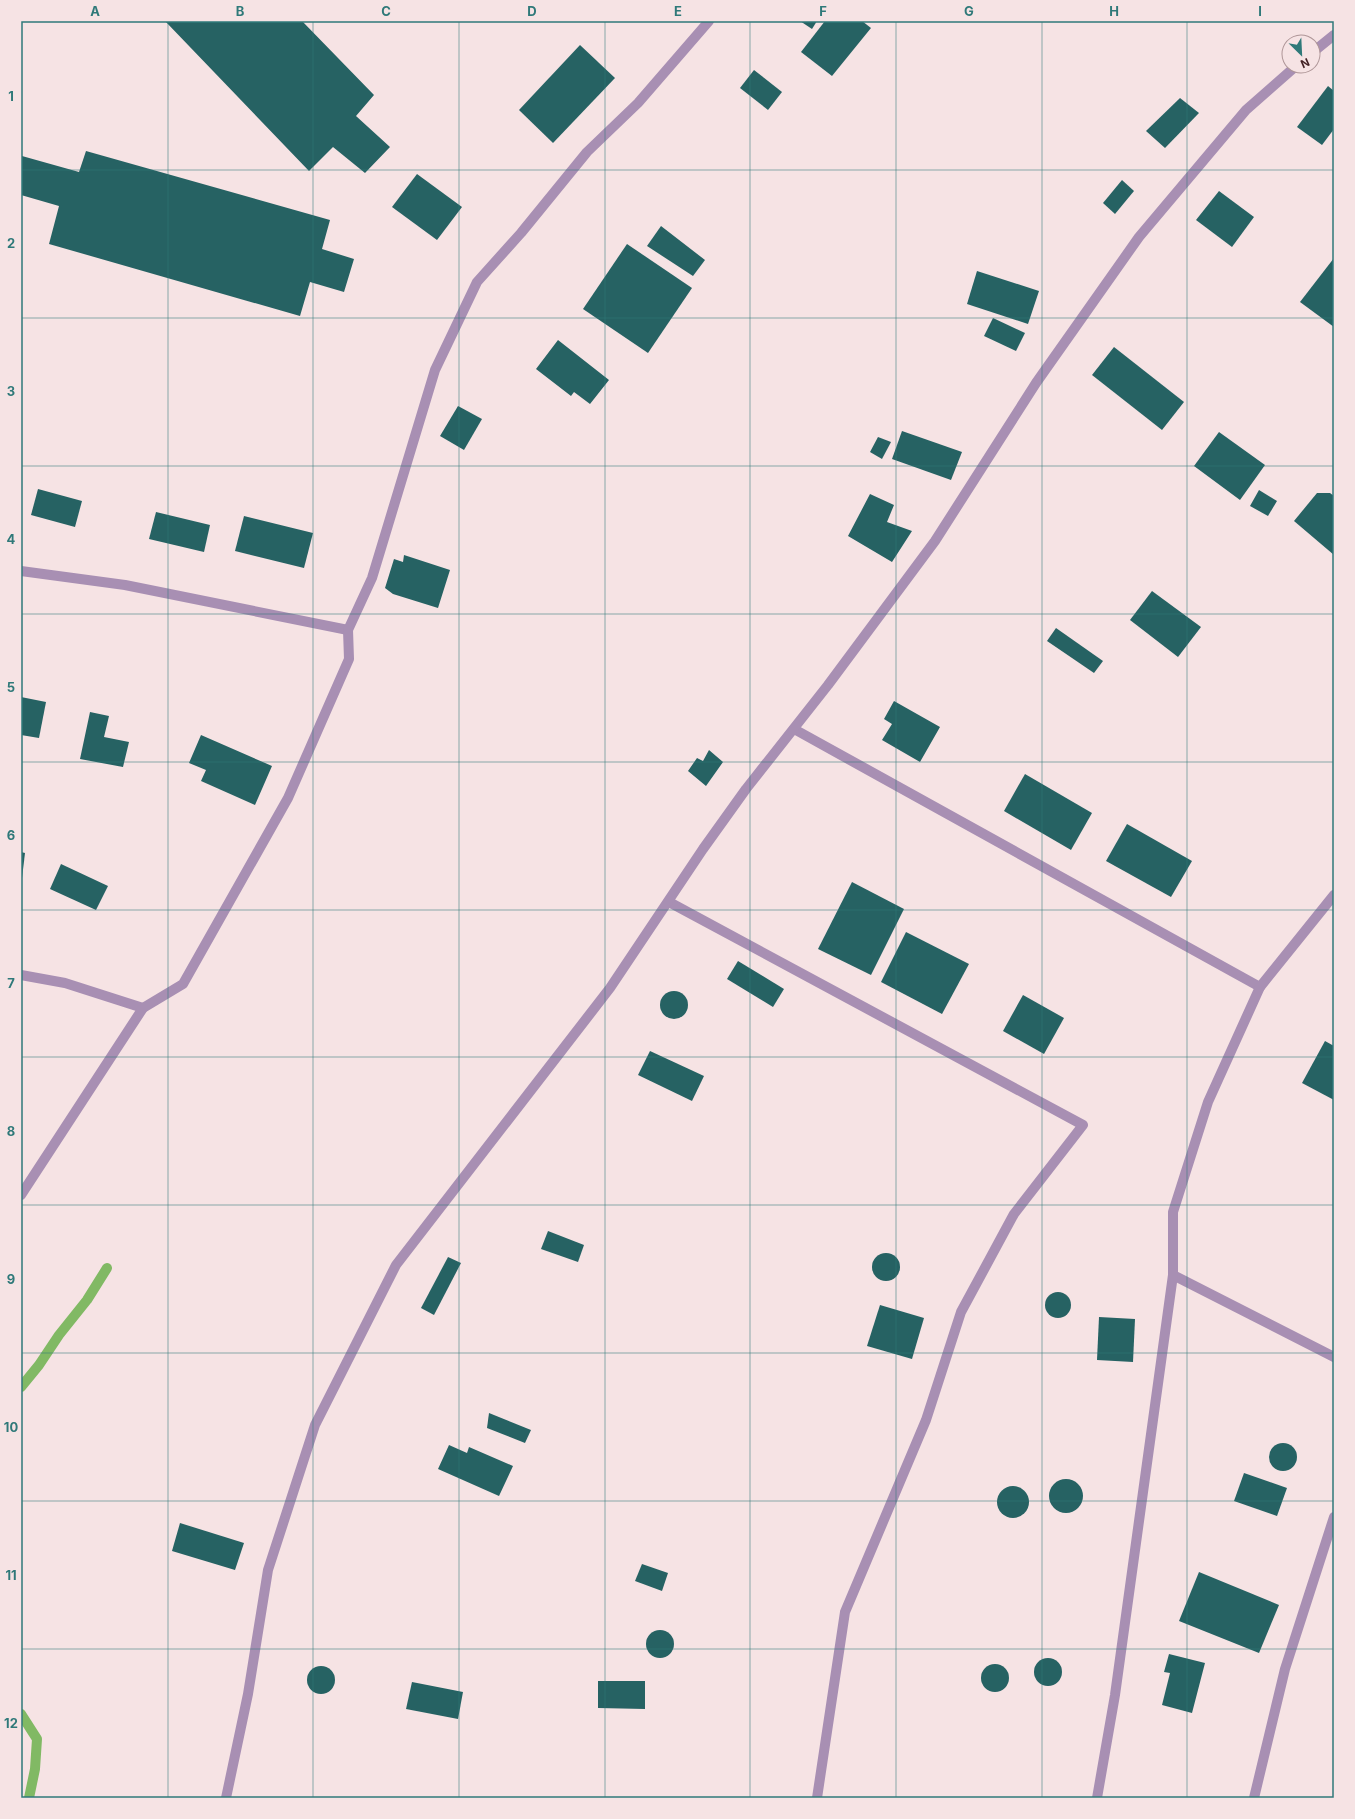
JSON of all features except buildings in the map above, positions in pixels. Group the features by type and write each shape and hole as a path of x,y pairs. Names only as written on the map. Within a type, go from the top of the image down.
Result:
{"street":[{"path":"21,1195 143,1008 183,984 288,798 349,659 348,630 372,578 435,370 477,282 522,233 587,152 638,104 709,21"},
{"path":"1321,46 1334,35"},
{"path":"226,1798 248,1694 268,1570 315,1425 396,1265 610,988 669,902 707,843 746,789 794,729 935,541 1036,383 1138,237 1246,110 1287,74"},
{"path":"21,571 125,585 348,630"},
{"path":"794,729 1260,987"},
{"path":"1097,1798 1115,1695 1173,1275 1174,1212 1208,1102 1260,987 1333,900"},
{"path":"669,902 1083,1125 1014,1214 961,1312 926,1420 845,1612 817,1798"},
{"path":"21,975 65,983 143,1008"},
{"path":"1173,1275 1334,1357"},
{"path":"1254,1798 1285,1669 1334,1516"}],"waterway":[{"path":"21,1387 87,1300 107,1268"},
{"path":"21,1714 37,1739 35,1769 29,1798"}]}
